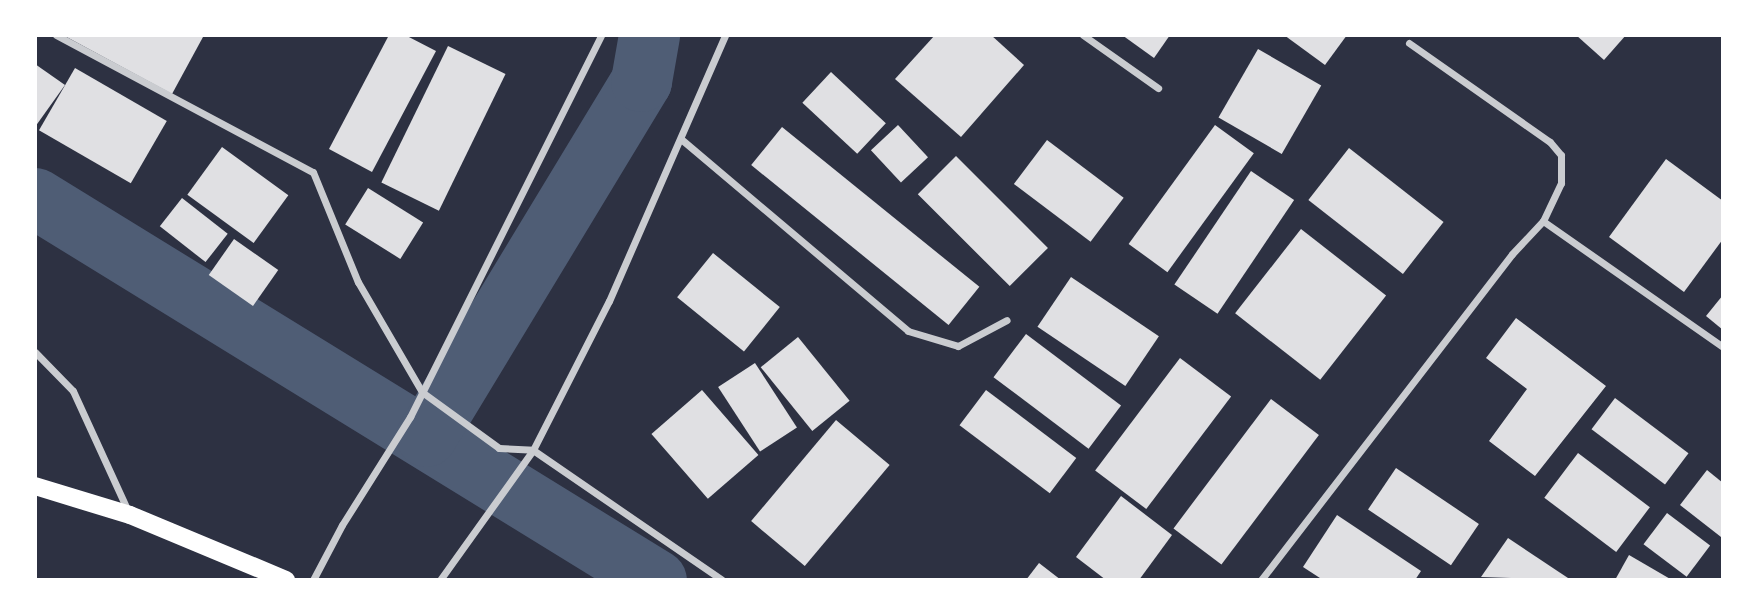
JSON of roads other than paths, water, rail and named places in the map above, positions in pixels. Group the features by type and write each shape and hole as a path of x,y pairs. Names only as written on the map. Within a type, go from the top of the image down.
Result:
{"main road":[{"path":"35,486 130,515 286,580"}],"street":[{"path":"56,35 313,172 358,282 422,391 499,447 533,450 722,580"},
{"path":"313,580 342,525 410,417 517,212 601,35"},
{"path":"440,580 533,450 609,301 725,35"},
{"path":"1083,35 1158,89"},
{"path":"1261,580 1503,265 1543,221 1561,183 1561,155 1550,142 1409,43"},
{"path":"681,139 908,331 958,346 1007,320"},
{"path":"1543,221 1723,347"},
{"path":"35,352 80,402 130,515"}],"waterway":[{"path":"426,436 641,81 649,35"},
{"path":"35,198 656,580"}]}
